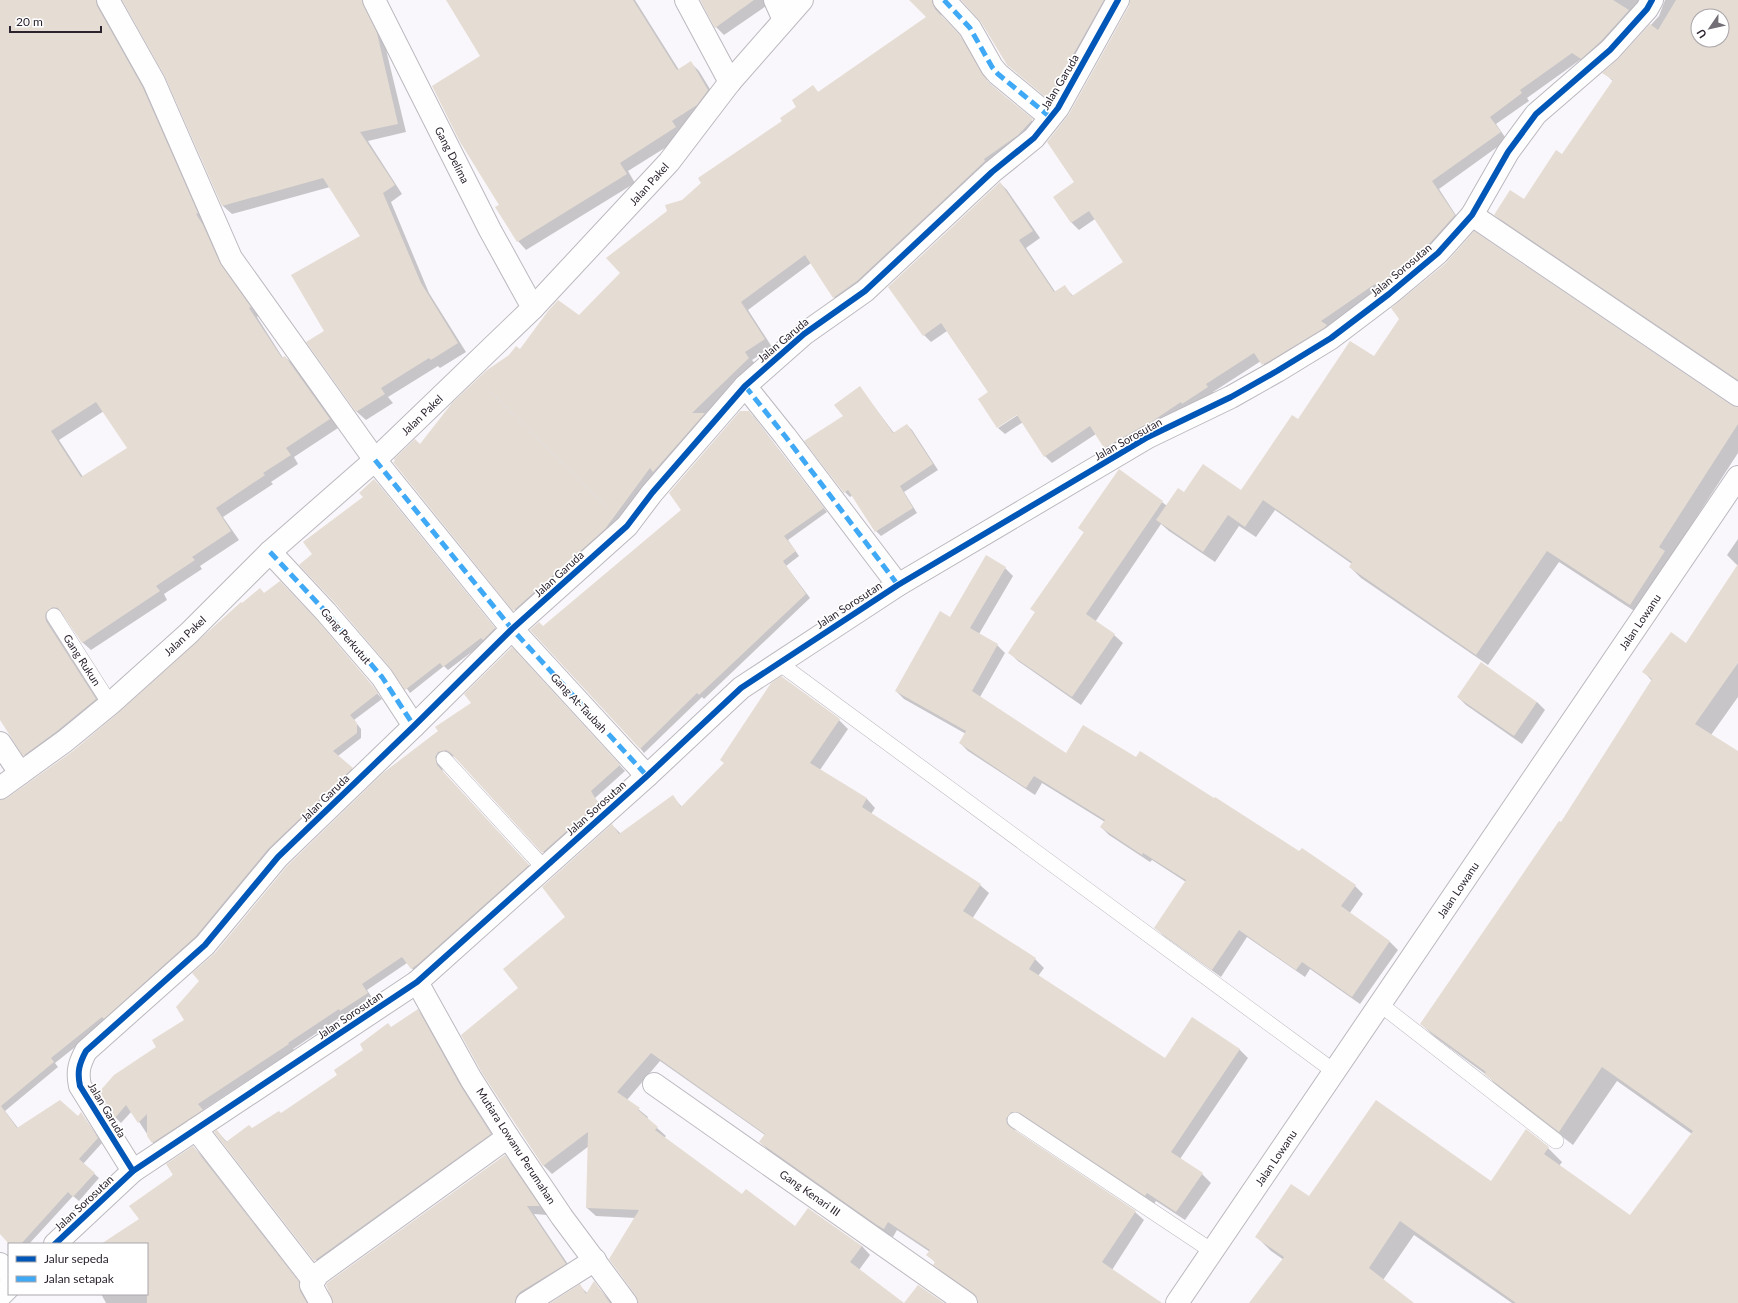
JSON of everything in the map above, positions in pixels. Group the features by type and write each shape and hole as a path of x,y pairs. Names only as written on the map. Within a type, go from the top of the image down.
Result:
{"street":[{"name":"Gang At-Taubah","path":"108,0 154,82 231,258 375,460 512,629 647,776"},
{"name":"Gang Delima","path":"374,0 490,230 533,308"},
{"path":"686,0 730,82"},
{"path":"775,0 784,20"},
{"name":"Jalan Pakel","path":"0,788 65,741 110,704 189,633 270,552 375,460 533,308 668,162 730,82 802,0"},
{"path":"944,0 970,28 986,58 998,74 1050,117"},
{"name":"Jalan Garuda","path":"133,1171 80,1086 78,1074 80,1063 86,1051 205,945 278,857 512,629 627,526 652,493 745,386 804,334 865,291 992,172 1034,138 1058,108 1118,0"},
{"name":"Jalan Sorosutan","path":"56,1243 133,1171 417,982 647,776 741,688 898,586 1148,438 1231,398 1278,371 1331,338 1389,294 1438,253 1472,215 1508,152 1536,114 1610,50 1652,0"},
{"path":"1472,215 1738,396"},
{"path":"745,386 785,436 898,586"},
{"name":"Jalan Lowanu","path":"1177,1303 1381,1005 1738,477"},
{"name":"Gang Perkutut","path":"270,552 326,612 382,677 414,726"},
{"path":"0,743 20,774"},
{"name":"Mutiara Lowanu Perumahan","path":"417,982 471,1079 508,1137 562,1217 626,1303"},
{"name":"Gang Kenari III","path":"654,1084 966,1303"},
{"path":"196,1129 313,1280"},
{"path":"321,1303 311,1285 313,1280 325,1269 508,1137"},
{"path":"527,1303 595,1260"},
{"path":"0,1264 8,1271"},
{"path":"0,1296 8,1288"}],"lane":[{"name":"Gang Rukun","path":"54,616 110,704"},
{"path":"779,663 1335,1072"},
{"path":"444,759 544,868"},
{"path":"1381,1005 1556,1141"},
{"path":"1015,1120 1212,1252"}],"path":[{"path":"468,371 627,526"}],"building":[{"path":"0,0 96,0 97,6 143,88 198,213 196,214 203,225 220,263 251,307 249,308 282,358 285,356 330,419 286,448 291,455 263,473 265,475 216,508 231,531 192,557 195,560 156,586 160,591 82,643 58,608 53,607 46,612 46,621 96,699 57,731 23,756 0,720","holes":["96,402 127,448 81,477 51,431"]},
{"path":"122,0 362,0 377,33 398,124 360,132 395,185 383,193 421,283 458,343 431,360 429,358 381,388 385,394 356,412 306,342 324,331 291,275 360,236 323,178 222,206 165,77"},
{"path":"446,0 633,0 677,70 691,61 708,90 697,105 672,121 676,127 620,163 627,174 517,242 495,207 499,205 460,142 432,86 480,56"},
{"path":"700,0 754,0 715,28"},
{"path":"909,0 932,0 935,9 960,35 983,75 990,84 1033,119 1018,135 984,159 985,161 857,281 833,298 805,255 741,302 765,339 745,352 749,358 692,413 705,413 653,472 650,468 605,529 513,611 393,462 395,461 394,459 415,439 420,444 452,403 487,370 509,355 516,346 520,349 558,300 579,315 620,273 606,258 667,211 665,205 682,200 701,183 698,178 782,121 780,118 796,107 792,100 813,85 818,92 926,17"},
{"path":"961,0 1104,0 1048,99 1007,65 981,22"},
{"path":"1130,0 1613,0 1629,10 1601,41 1581,59 1572,53 1520,90 1522,93 1490,117 1501,132 1432,181 1455,215 1429,244 1381,284 1377,287 1375,284 1321,321 1327,325 1324,328 1262,365 1254,353 1206,384 1208,387 1182,404 1181,402 1151,422 1104,448 1090,426 1044,457 1017,415 997,428 978,399 988,392 941,323 923,336 888,287 1000,182 1033,231 1019,240 1054,292 1065,285 1072,296 1123,262 1089,211 1071,223 1053,197 1074,182 1047,142 1069,114 1129,6"},
{"path":"1676,0 1738,0 1738,380 1494,215 1510,190 1524,199 1556,150 1562,154 1613,80 1602,73 1619,58 1650,24 1658,30"},
{"path":"1474,231 1731,405 1738,407 1738,424 1659,547 1665,551 1630,605 1547,551 1476,655 1349,567 1352,562 1263,500 1245,527 1228,515 1203,552 1156,520 1178,488 1184,492 1203,464 1241,490 1292,415 1298,419 1350,341 1374,356 1399,319 1391,308 1446,263"},
{"path":"860,386 893,433 907,424 933,464 900,486 913,508 875,532 848,490 844,493 804,441 843,416 834,405"},
{"path":"740,411 749,411 824,508 784,536 796,551 783,561 806,594 699,695 697,693 640,749 530,630 539,622 543,626 681,510 669,493"},
{"path":"1119,469 1163,501 1086,614 1115,634 1072,697 1008,653 1035,612 1030,609 1084,532 1078,528"},
{"path":"374,479 495,628 483,640 481,638 443,667 440,663 405,690 391,669 335,603 299,565 312,554 303,542 363,497 359,493"},
{"path":"986,555 1006,567 970,628 998,644 972,691 1066,753 1083,725 1136,757 1140,751 1299,851 1302,848 1356,885 1341,906 1390,941 1352,997 1302,962 1296,970 1239,930 1212,970 1154,928 1186,880 1143,853 1142,855 1100,827 1105,820 1034,776 1026,788 959,743 966,731 895,691 940,611 950,617"},
{"path":"1738,564 1738,663 1695,724 1738,751 1738,1303 1516,1303 1400,1221 1369,1268 1414,1303 1249,1303 1284,1257 1255,1237 1291,1184 1309,1196 1376,1100 1491,1181 1526,1129 1549,1147 1544,1154 1630,1215 1693,1131 1602,1067 1559,1132 1484,1074 1486,1072 1420,1024 1559,821 1561,822 1652,679 1642,672 1671,632 1686,643"},
{"path":"280,581 317,620 378,693 350,715 357,723 357,733 333,751 353,768 268,849 196,936 104,1019 102,1017 51,1058 54,1062 1,1106 17,1128 60,1100 78,1116 81,1112 98,1138 79,1159 95,1173 73,1197 68,1192 22,1243 8,1243 0,1234 0,800 7,798 73,751 118,713 241,602 242,603 260,588 264,593"},
{"path":"512,647 620,765 591,791 598,803 542,853 451,753 446,750 438,752 435,757 437,765 529,865 418,964 411,969 402,957 362,984 368,993 340,1011 339,1009 198,1104 203,1110 152,1143 147,1136 147,1114 138,1123 126,1105 115,1118 99,1092 114,1075 156,1047 152,1040 184,1020 176,1007 199,981 192,973 215,953 287,866 383,773 438,731 435,727 471,703 464,694"},
{"path":"1481,662 1537,702 1514,736 1457,697"},
{"path":"781,676 840,719 810,763 867,798 862,807 981,884 963,911 1036,958 1029,969 1165,1058 1192,1017 1240,1049 1171,1152 1203,1173 1176,1212 1147,1193 1145,1196 1020,1113 1011,1112 1006,1119 1007,1124 1010,1127 1136,1211 1102,1262 1162,1303 978,1303 977,1297 973,1293 933,1265 935,1262 926,1255 930,1250 888,1222 884,1229 877,1225 759,1142 765,1134 651,1053 617,1092 640,1108 638,1110 658,1127 655,1130 742,1194 746,1189 795,1226 808,1208 862,1246 850,1262 904,1303 638,1303 636,1296 609,1259 639,1210 586,1208 588,1132 543,1166 482,1073 461,1035 518,988 503,969 565,917 542,887 612,824 619,834 673,795 681,807 724,763 720,760 771,683"},
{"path":"418,1009 460,1085 491,1134 314,1261 214,1132 217,1130 226,1142 249,1125 252,1128 279,1111 281,1113 337,1075 334,1070 363,1050 360,1044 388,1023 391,1027"},
{"path":"193,1146 299,1282 300,1291 307,1303 147,1303 148,1243 103,1243 139,1219 129,1206 173,1175 166,1164"},
{"path":"505,1155 540,1206 527,1206 566,1264 520,1292 516,1297 515,1303 333,1303 326,1285 327,1283"},
{"path":"594,1281 610,1303 550,1303 580,1284 586,1294"},
{"path":"918,1285 944,1303 904,1303"}],"marked path":[{"path":"944,0 970,28 992,67 998,74 1050,117"},
{"path":"745,386 785,436 898,585"},
{"path":"375,460 512,629 647,776"},
{"path":"270,552 326,612 382,677 414,726 416,724"}],"cycle path":[{"path":"133,1171 80,1086 79,1068 86,1051 205,945 278,857 512,629 627,526 652,493 745,386 804,334 865,291 992,172 1034,138 1058,108 1118,0"},
{"path":"56,1243 133,1171 417,982 647,776 741,688 898,585 1148,437 1231,397 1277,371 1331,338 1389,294 1438,253 1472,215 1508,152 1536,114 1610,50 1647,9 1652,0"}]}
